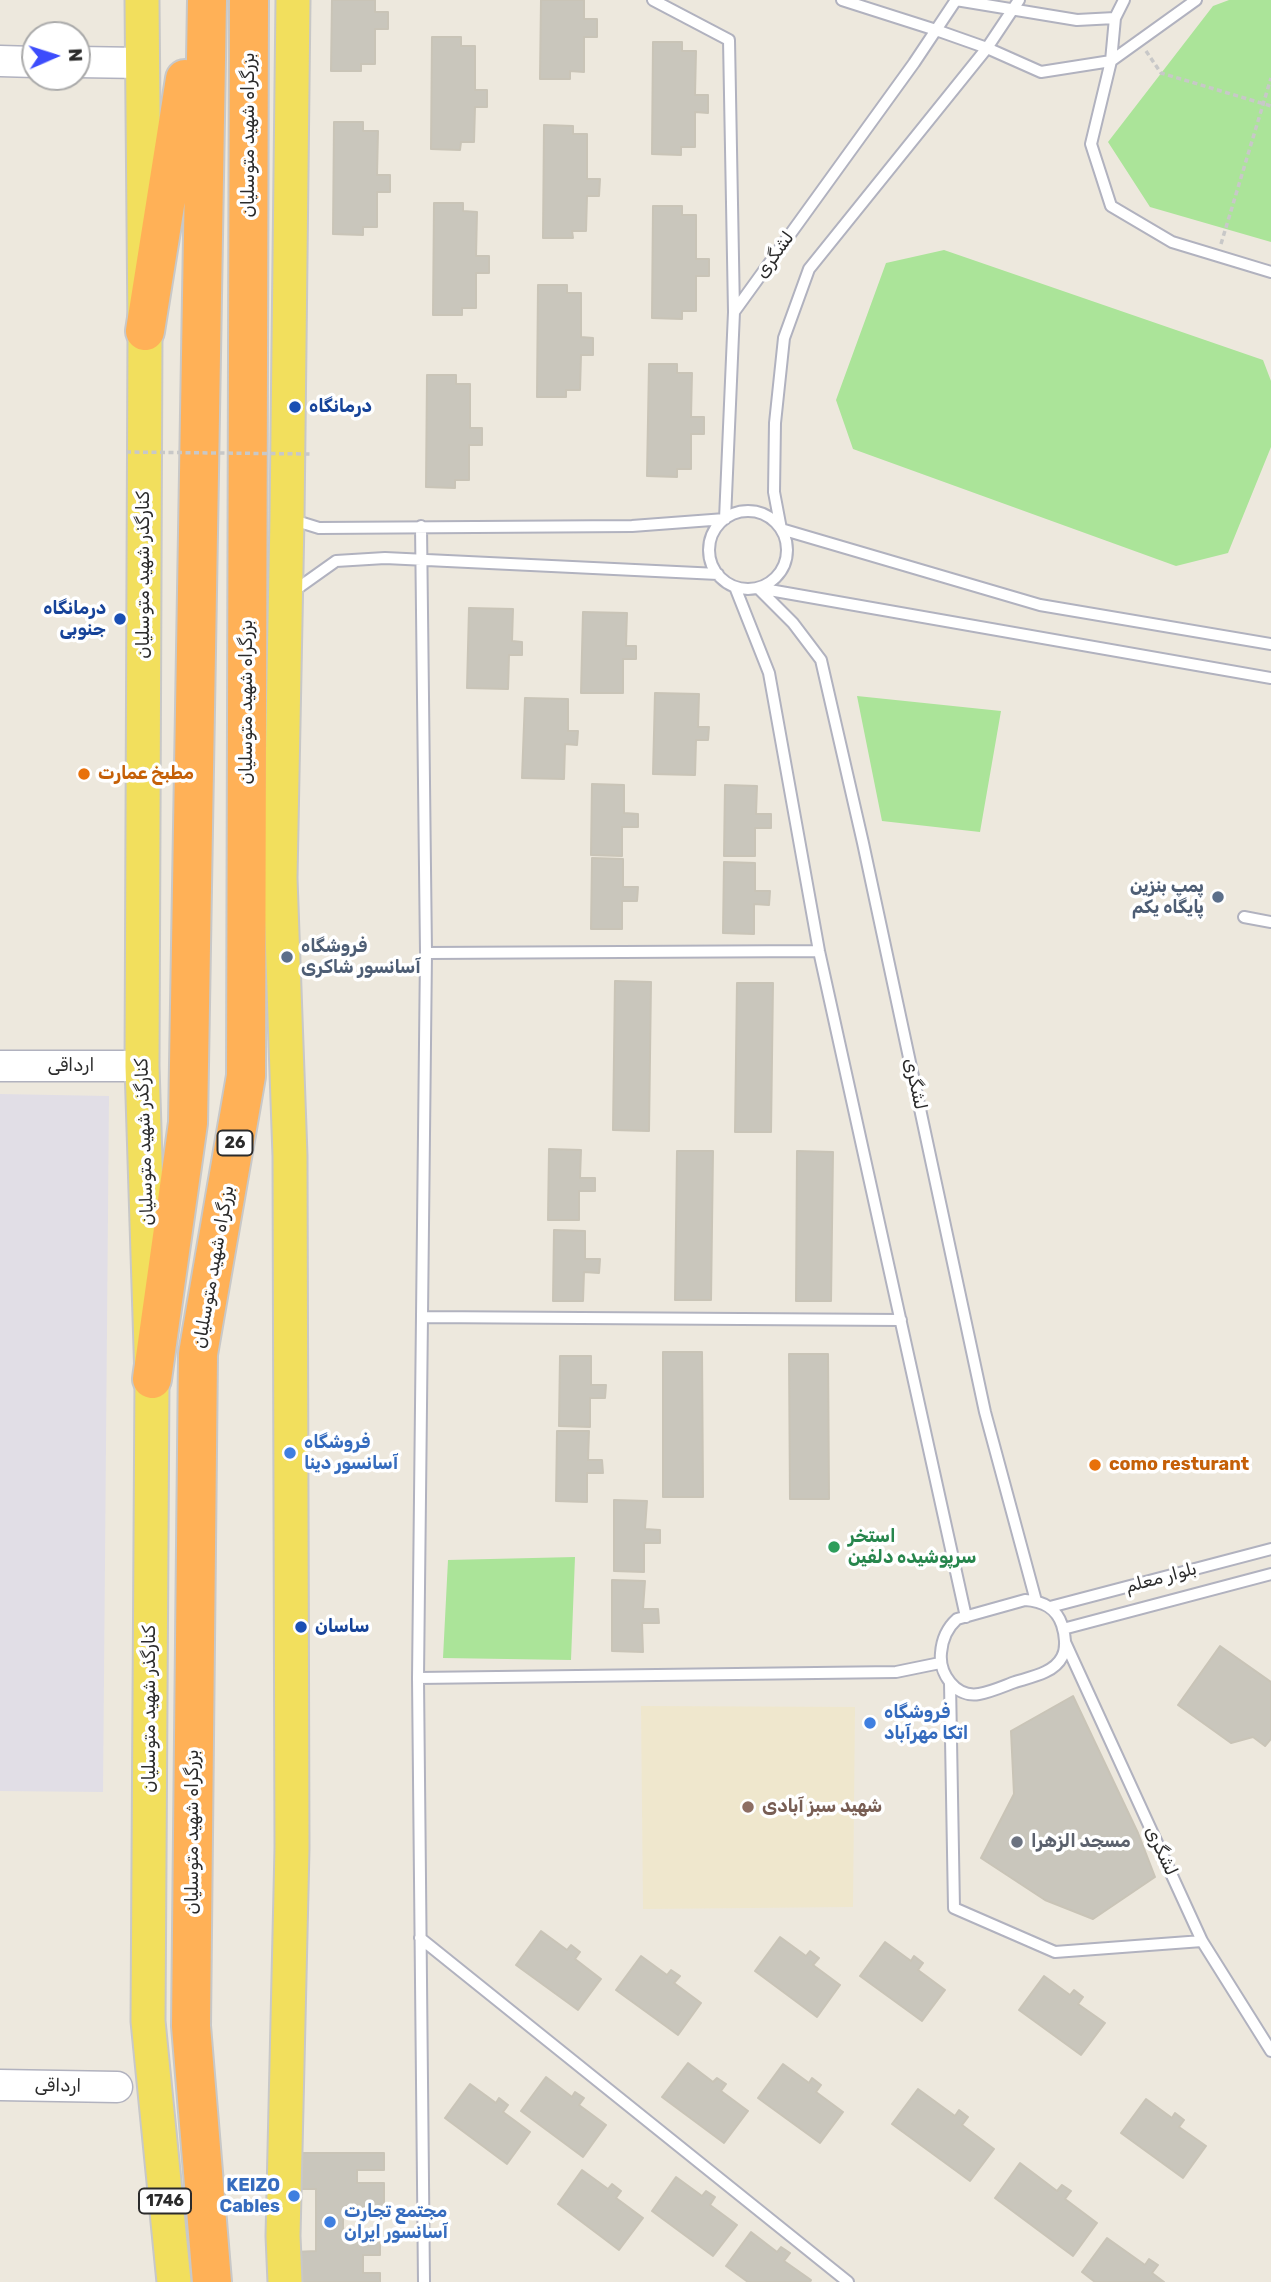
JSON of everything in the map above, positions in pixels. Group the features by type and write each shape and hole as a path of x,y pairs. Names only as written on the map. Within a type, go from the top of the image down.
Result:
{"highway":[{"path":"145,331 184,92 187,0"},
{"path":"152,1380 188,1123 207,0"},
{"name":"بزرگراه شهید متوسلیان","path":"212,2282 191,2026 198,1354 246,1076 249,0"}],"main road":[{"name":"کنارگذر شهید متوسلیان","path":"142,0 145,331 142,1066 152,1380 148,2021 174,2282"},
{"path":"285,2282 283,2235 292,1848 290,1184 280,878 293,0"},
{"path":"246,1048 280,878"}],"street":[{"path":"0,61 21,62"},
{"path":"91,62 142,63"},
{"name":"ارداقی","path":"0,1066 142,1066"},
{"name":"ارداقی","path":"0,2085 117,2087"}],"lane":[{"path":"653,0 729,40 734,312 725,519"},
{"path":"842,0 987,48 1041,72 1111,61 1196,0"},
{"name":"لشگری","path":"734,312 956,0 1016,4 1077,20 1115,18"},
{"path":"1124,0 1115,18 1111,61 1091,144 1111,206 1172,242 1271,272"},
{"name":"لشگری","path":"781,529 774,492 775,423 784,338 809,269 987,48 1016,4"},
{"path":"758,588 769,583 784,565 786,540 773,519 749,511 736,513 716,528 709,551 718,574 735,587 769,673 819,951 966,1617"},
{"path":"287,518 319,528 632,526 725,519"},
{"path":"421,526 426,953 418,1678 424,2282"},
{"path":"781,529 1040,605 1271,643"},
{"path":"286,597 336,561 386,558 422,562 718,574"},
{"path":"735,587 758,588 1271,678"},
{"name":"لشگری","path":"758,588 793,623 821,660 869,870 985,1412 1036,1601"},
{"path":"1244,918 1271,922"},
{"path":"426,953 819,951"},
{"path":"422,1317 901,1321"},
{"name":"بلوار معلم","path":"1050,1607 1271,1549"},
{"name":"بلوار معلم","path":"1063,1629 1271,1574"},
{"path":"950,1684 963,1692 977,1694 1049,1671 1062,1657 1065,1642 1059,1618 1041,1601 1025,1600 957,1619 949,1626 942,1644 940,1662 950,1684 954,1908 1055,1952 1202,1941"},
{"name":"لشگری","path":"1065,1642 1202,1941 1271,2052"},
{"path":"418,1678 896,1672 940,1662"},
{"path":"420,1938 848,2282"}],"path":[{"path":"1140,40 1161,73 1271,106"},
{"path":"1218,256 1271,78"},
{"path":"126,453 310,453"}],"shaded area":[{"path":"0,1094 109,1096 103,1792 0,1791"},
{"name":"شهید سبز آبادی","path":"641,1706 855,1707 853,1907 643,1909"}],"green space":[{"path":"1229,0 1271,0 1271,242 1150,207 1108,142 1213,6"},
{"path":"944,250 1263,360 1271,381 1271,447 1228,553 1176,566 853,449 836,400 886,263"},
{"path":"857,696 1001,711 980,832 882,821"},
{"path":"575,1557 571,1660 443,1658 448,1560"}],"building":[{"path":"332,0 375,0 375,12 388,12 388,29 375,29 375,64 361,64 361,71 331,71"},
{"path":"541,0 584,0 584,19 597,19 597,37 584,37 584,72 570,71 570,79 540,79"},
{"path":"432,37 461,37 461,46 475,46 475,90 487,90 487,107 475,107 474,142 461,142 460,150 431,149"},
{"path":"653,42 682,42 682,51 696,51 695,95 708,95 708,113 695,112 695,147 681,147 681,155 652,154"},
{"path":"334,122 363,122 363,131 378,131 377,175 390,175 390,192 377,192 377,227 363,227 363,235 333,234"},
{"path":"544,125 573,126 573,134 587,134 587,179 600,179 599,196 587,196 586,231 572,231 573,238 543,238"},
{"path":"434,203 463,203 463,211 477,212 476,256 489,256 489,273 476,273 476,308 462,308 462,315 433,315"},
{"path":"653,206 682,206 682,215 696,215 696,259 709,259 709,276 696,276 696,311 682,311 682,319 652,318"},
{"path":"538,285 567,285 567,293 581,293 581,337 593,338 593,355 581,355 580,390 566,390 566,397 537,397"},
{"path":"649,364 677,364 677,373 692,373 691,417 704,417 704,434 691,434 691,469 677,469 677,477 647,476"},
{"path":"427,375 456,375 456,384 470,384 470,428 482,428 482,445 469,445 469,480 455,480 455,488 426,487"},
{"path":"469,608 513,609 512,641 522,642 522,655 509,655 508,689 467,688"},
{"path":"583,612 627,613 626,646 636,646 636,659 623,659 623,693 581,693"},
{"path":"655,693 699,694 698,727 709,727 708,740 696,740 695,775 653,774"},
{"path":"525,698 568,699 568,731 578,731 577,745 565,744 564,779 522,778"},
{"path":"592,784 624,785 624,813 638,814 638,827 622,827 622,856 591,855"},
{"path":"725,785 757,786 756,814 771,814 771,828 755,828 755,856 724,856"},
{"path":"592,858 623,859 623,887 638,887 637,901 622,901 622,929 591,929"},
{"path":"724,862 755,863 755,891 770,891 769,905 754,904 754,934 723,933"},
{"path":"615,981 651,982 649,1131 613,1130"},
{"path":"737,983 773,983 771,1132 735,1132"},
{"path":"549,1149 581,1150 580,1178 595,1178 595,1191 579,1191 579,1220 548,1220"},
{"path":"677,1151 713,1151 711,1300 675,1300"},
{"path":"797,1151 833,1152 831,1301 796,1301"},
{"path":"554,1230 585,1231 585,1259 600,1259 599,1273 584,1272 583,1301 553,1301"},
{"path":"663,1352 702,1352 703,1497 663,1497"},
{"path":"789,1354 828,1354 829,1499 790,1499"},
{"path":"560,1356 591,1356 591,1385 606,1385 605,1398 590,1398 590,1427 559,1426"},
{"path":"557,1431 589,1431 588,1460 602,1460 603,1473 587,1473 587,1502 556,1501"},
{"path":"614,1500 647,1501 645,1529 660,1530 660,1543 644,1543 644,1572 614,1571"},
{"path":"612,1580 645,1581 643,1609 658,1609 659,1623 642,1623 643,1652 612,1651"},
{"path":"1220,1646 1271,1682 1271,1739 1265,1746 1253,1737 1231,1743 1178,1705"},
{"path":"1073,1696 1138,1833 1155,1877 1093,1919 1045,1900 981,1858 1014,1794 1011,1731"},
{"path":"541,1931 567,1950 571,1945 580,1952 575,1959 601,1979 578,2010 516,1965"},
{"path":"780,1937 806,1956 810,1951 819,1958 813,1965 840,1985 817,2017 755,1971"},
{"path":"885,1942 911,1961 914,1956 923,1963 918,1970 945,1990 922,2021 860,1976"},
{"path":"641,1956 667,1975 671,1970 680,1976 674,1983 701,2003 678,2035 616,1990"},
{"path":"1044,1976 1070,1995 1074,1990 1083,1997 1078,2004 1105,2023 1081,2055 1019,2010"},
{"path":"688,2063 713,2082 717,2078 726,2084 721,2091 748,2111 724,2143 662,2097"},
{"path":"783,2064 809,2083 812,2078 821,2085 816,2092 843,2112 820,2143 758,2098"},
{"path":"546,2077 572,2097 575,2092 584,2098 579,2105 606,2125 583,2157 521,2111"},
{"path":"470,2084 496,2103 499,2098 508,2105 503,2112 530,2132 507,2164 445,2118"},
{"path":"918,2089 955,2116 959,2110 968,2117 962,2125 994,2149 970,2181 892,2124"},
{"path":"1146,2099 1172,2118 1175,2113 1184,2120 1179,2127 1206,2146 1183,2178 1121,2133"},
{"name":"مجتمع تجارت آسانسور ایران","path":"293,2153 384,2153 384,2170 357,2170 357,2183 384,2183 384,2207 343,2207 343,2236 380,2236 380,2255 363,2255 363,2273 380,2273 380,2282 294,2282 294,2252 316,2251 316,2189 293,2189"},
{"path":"1020,2163 1057,2191 1062,2185 1071,2191 1065,2199 1097,2223 1073,2256 995,2198"},
{"path":"582,2170 608,2189 612,2184 621,2191 616,2198 643,2218 619,2250 558,2204"},
{"path":"676,2177 702,2196 706,2191 715,2197 710,2205 737,2225 713,2256 652,2211"},
{"path":"751,2232 777,2252 781,2247 790,2253 784,2261 811,2280 810,2282 748,2282 726,2266"},
{"path":"1107,2238 1145,2265 1149,2259 1158,2265 1152,2273 1164,2282 1095,2282 1082,2272"}],"place":[{"name":"درمانگاه","path":"295,407"},
{"name":"درمانگاه جنوبی","path":"120,619"},
{"name":"مطبخ عمارت","path":"84,774"},
{"name":"پمپ بنزين پايگاه يكم","path":"1218,897"},
{"name":"فروشگاه آسانسور شاکری","path":"287,957"},
{"name":"فروشگاه آسانسور دینا","path":"290,1453"},
{"name":"como resturant","path":"1095,1465"},
{"name":"استخر سرپوشیده دلفین","path":"834,1547"},
{"name":"ساسان","path":"301,1627"},
{"name":"فروشگاه اتکا مهرآباد","path":"870,1723"},
{"name":"شهید سبز آبادی","path":"748,1807"},
{"name":"مسجد الزهرا","path":"1017,1842"},
{"name":"KEIZO Cables","path":"294,2196"},
{"name":"مجتمع تجارت آسانسور ایران","path":"330,2222"}]}
